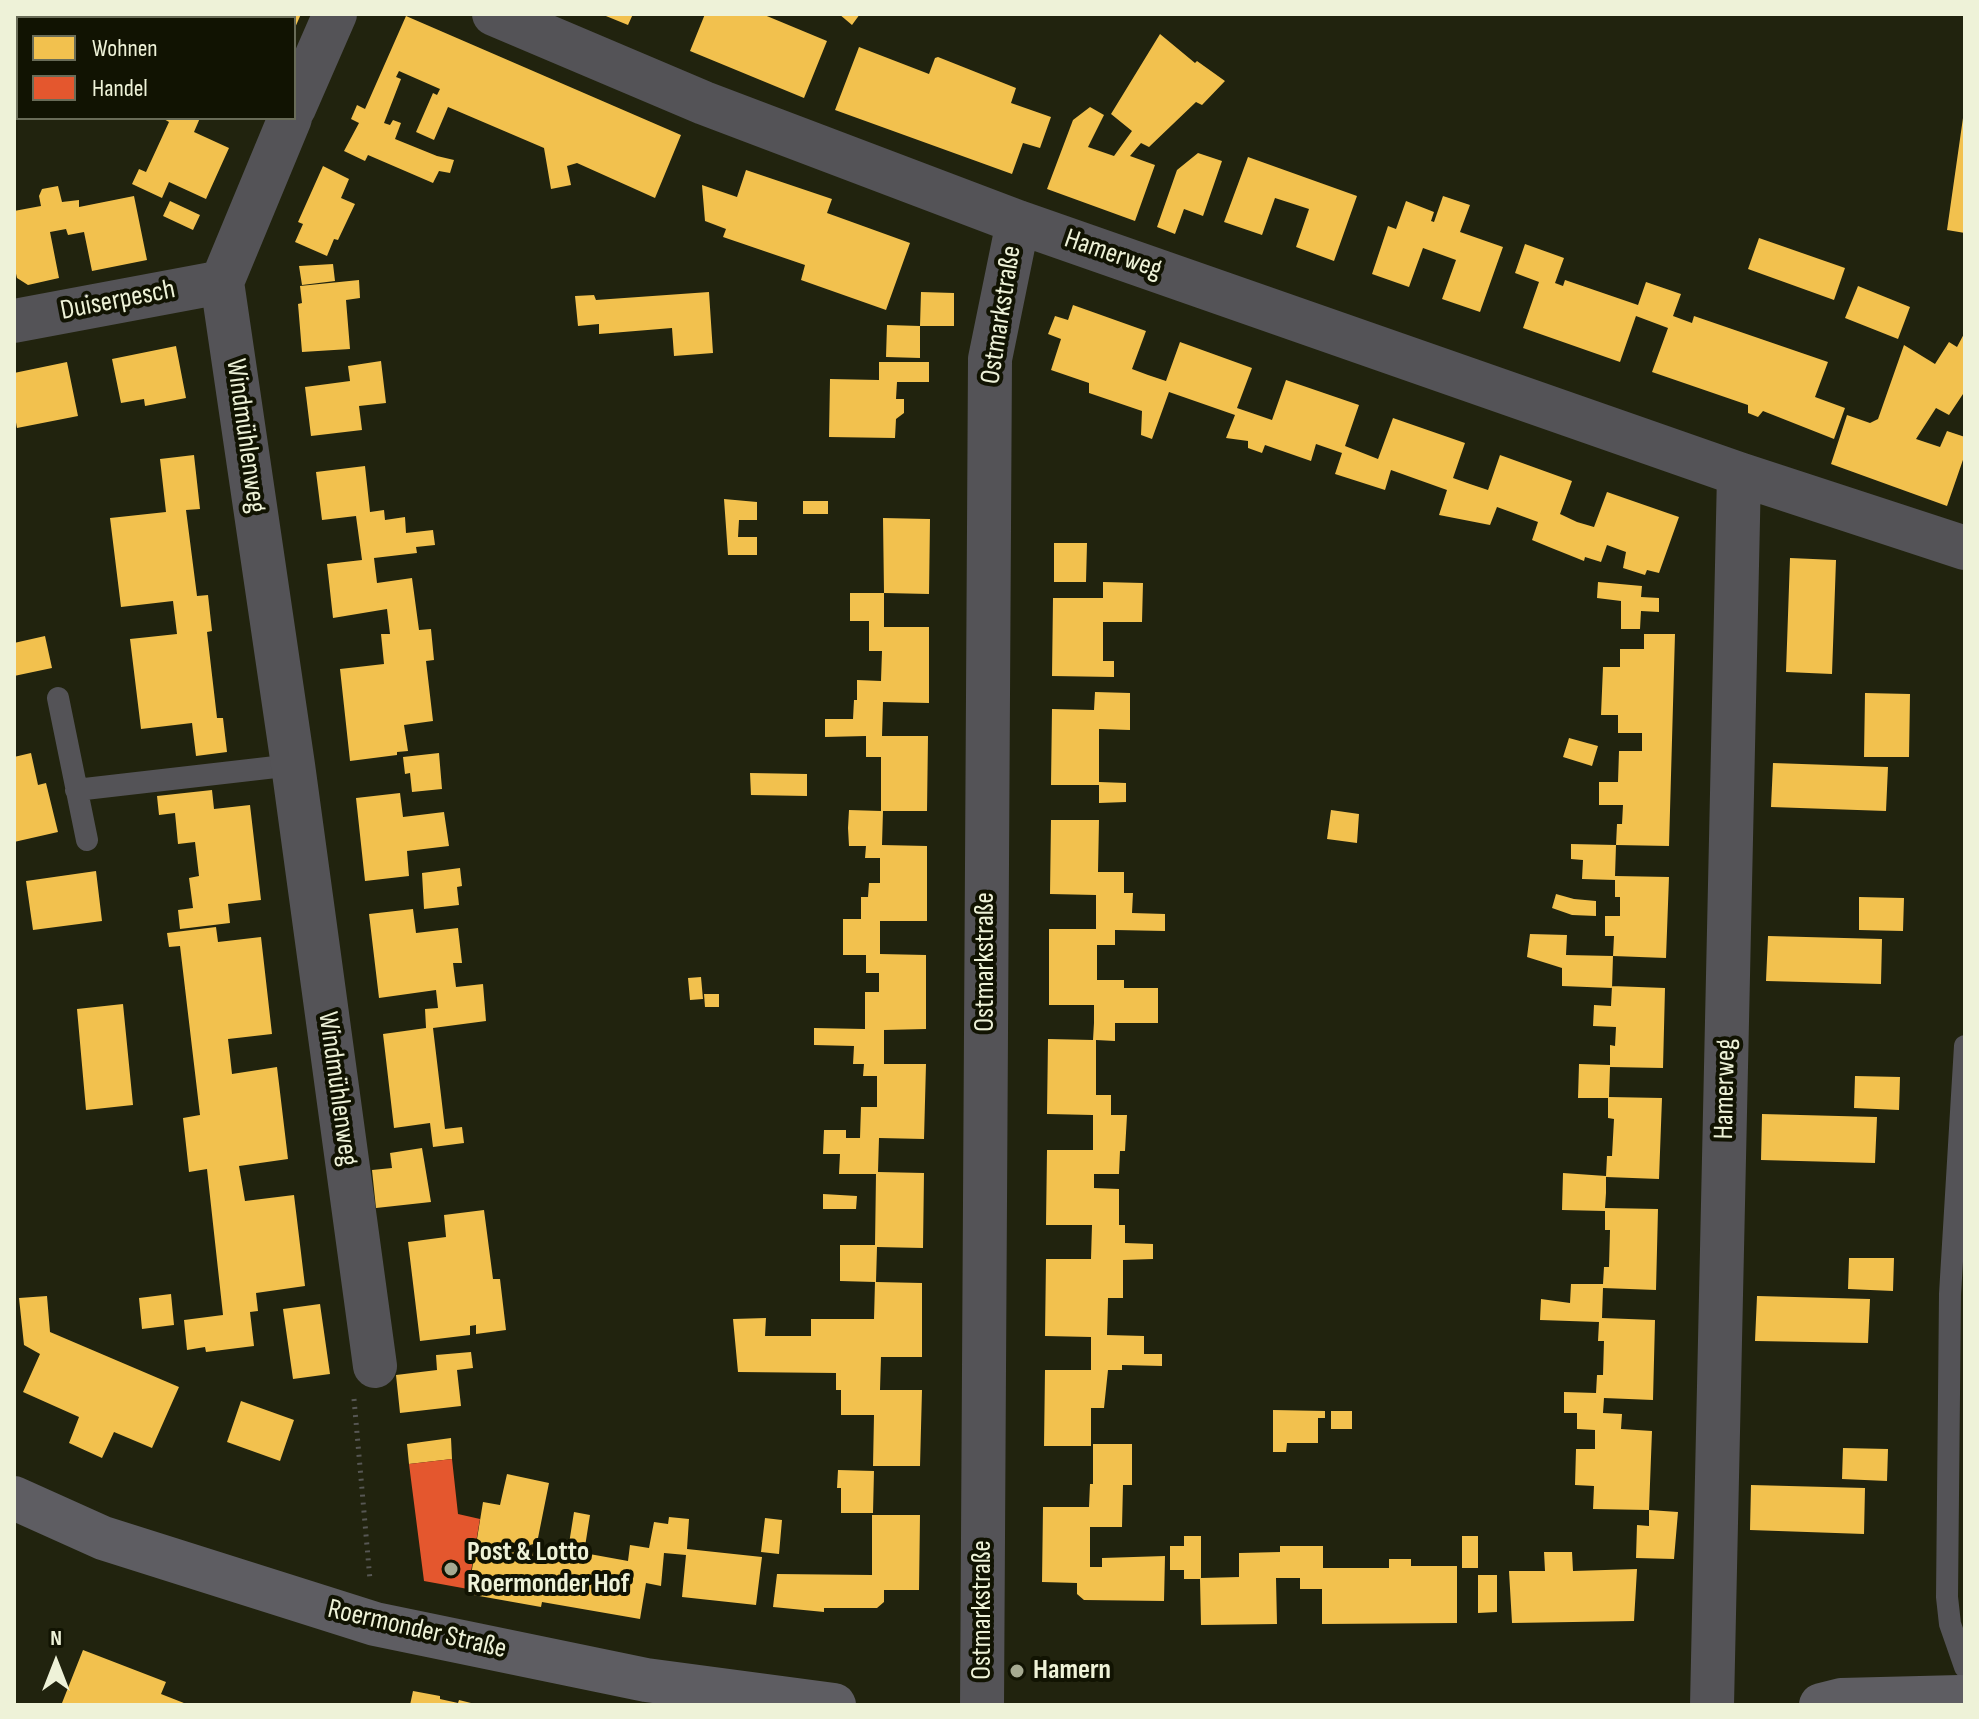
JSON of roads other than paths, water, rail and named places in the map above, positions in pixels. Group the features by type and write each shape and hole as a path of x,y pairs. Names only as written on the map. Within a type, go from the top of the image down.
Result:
{"main road":[{"name":"Roermonder Straße","path":"14,1498 103,1538 375,1624 646,1680 834,1705"},
{"path":"1821,1705 1841,1700 1962,1690"}],"street":[{"path":"296,103 335,14"},
{"name":"Hamerweg","path":"494,14 704,103 1018,222 1739,474 1965,548"},
{"path":"222,282 289,120"},
{"name":"Ostmarkstraße","path":"982,1705 990,359 1018,222"},
{"name":"Duiserpesch","path":"14,321 222,282"},
{"name":"Windmühlenweg","path":"222,282 293,765 375,1366"},
{"name":"Hamerweg","path":"1712,1705 1739,474"}],"lane":[{"path":"58,698 87,840"},
{"path":"76,790 293,765"},
{"path":"1962,1690 1947,1597 1950,1294 1965,1046"}],"place":[{"name":"Post & Lotto Roermonder Hof","path":"451,1569"},
{"name":"Hamern","path":"1017,1671"}]}
